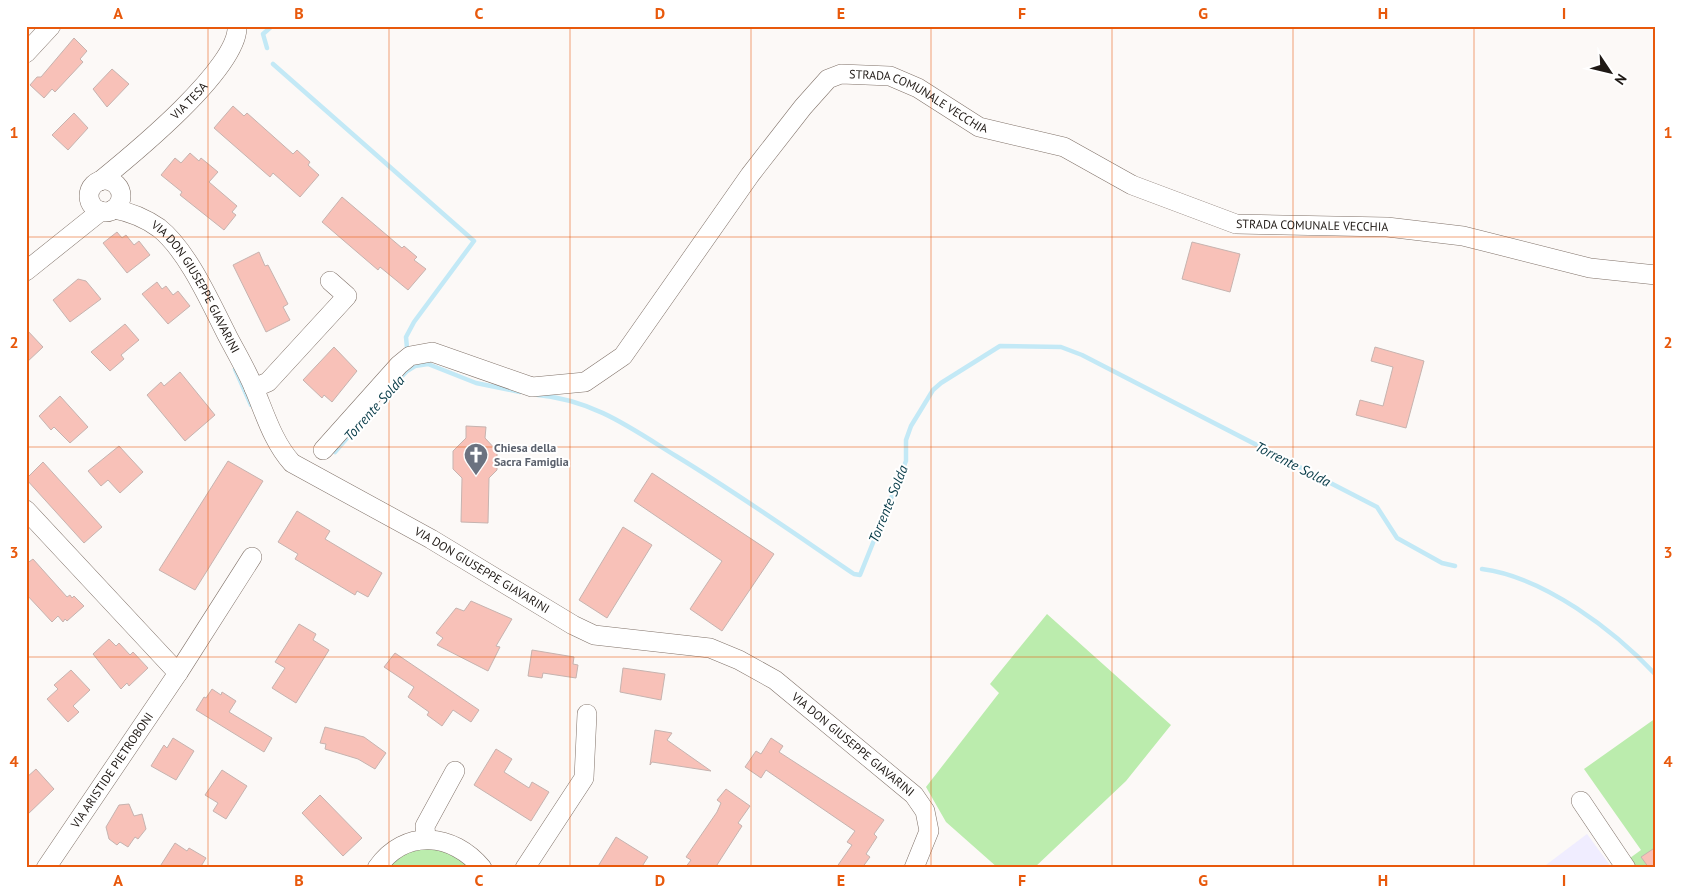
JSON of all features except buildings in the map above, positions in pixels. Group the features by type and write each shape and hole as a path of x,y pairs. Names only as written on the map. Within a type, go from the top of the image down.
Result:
{"street":[{"path":"26,53 51,26"},
{"name":"VIA TESA","path":"26,271 73,232 107,197 122,163 210,81 228,56 238,35 237,26"},
{"name":"STRADA COMUNALE VECCHIA","path":"323,450 399,365 410,356 432,352 532,387 585,382 623,356 750,174 803,107 828,79 841,74 890,76 918,88 979,126 1064,147 1132,185 1236,224 1387,227 1463,236 1590,268 1656,275"},
{"name":"VIA DON GIUSEPPE GIAVARINI","path":"107,197 159,228 173,243 201,284 254,388 262,410 284,453 292,462 430,539 573,625 594,635 710,648 739,660 775,680 914,795 925,811 928,830 914,868"},
{"path":"254,388 268,382 347,296 330,282"},
{"path":"26,510 178,673"},
{"name":"VIA ARISTIDE PIETROBONI","path":"46,868 178,673 252,557"},
{"path":"525,868 584,778 587,714"},
{"path":"426,839 425,826 455,771"},
{"path":"1581,801 1626,868"},
{"path":"377,868 384,858 404,845 426,839 450,842 470,854 482,868"}],"shaded area":[{"path":"1587,834 1612,868 1542,868"}],"green space":[{"path":"1047,614 1171,725 1126,781 1034,868 998,868 946,822 926,787 999,693 990,684"},
{"path":"1656,718 1656,868 1636,868 1630,858 1641,850 1584,769"},
{"path":"436,847 454,853 472,868 386,868 409,853"}],"waterway":[{"path":"267,48 263,34 272,26"},
{"path":"273,64 474,241 414,322 406,337 407,348"},
{"name":"Torrente Solda","path":"538,395 576,403 611,417 721,484 854,574 860,575 906,461 906,440 911,426 933,390 1000,346 1061,347 1082,355 1377,507 1397,538 1442,563 1455,566"},
{"name":"Torrente Solda","path":"386,393 407,371 415,366 428,364 476,383 520,392"},
{"name":"Torrente Solda","path":"235,369 251,405"},
{"name":"Torrente Solda","path":"335,452 353,431"},
{"name":"Torrente Solda","path":"1482,569 1506,574 1529,583 1553,594 1576,608 1620,641 1656,675"}],"place":[{"name":"Chiesa della Sacra Famiglia","path":"476,476"}]}
